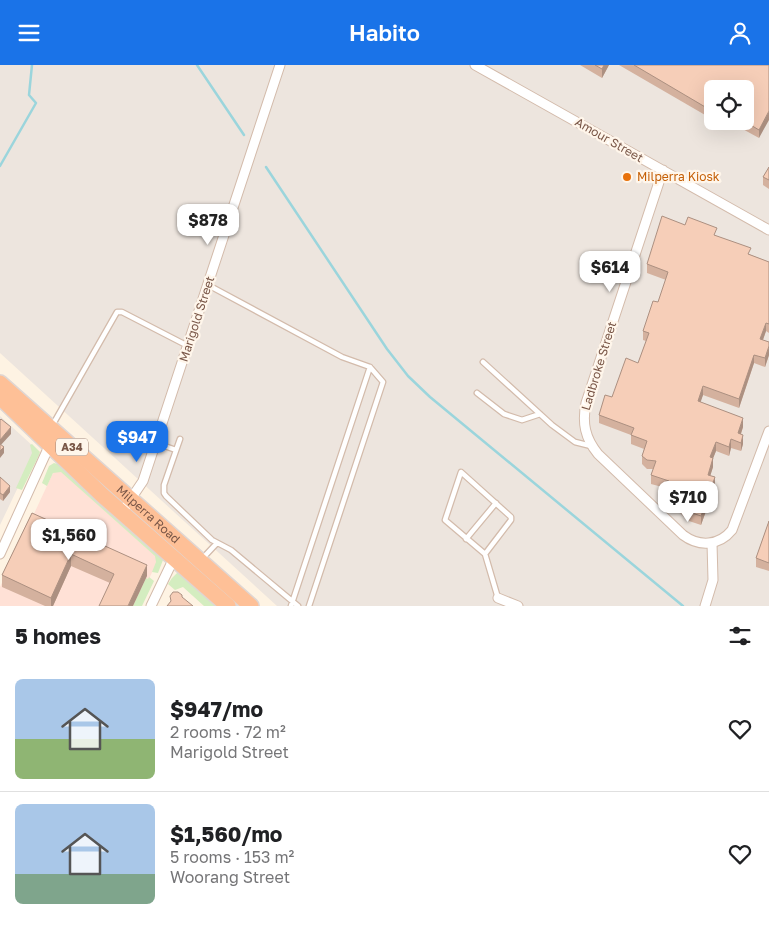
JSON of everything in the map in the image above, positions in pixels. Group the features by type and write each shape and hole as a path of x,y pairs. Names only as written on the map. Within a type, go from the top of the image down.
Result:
{"highway":[{"name":"Milperra Road","path":"0,383 52,435 102,495 228,606"},
{"name":"Milperra Road","path":"0,397 52,435 132,499 251,606"}],"street":[{"name":"Marigold Street","path":"122,512 143,481 280,65"},
{"name":"Amour Street","path":"475,65 769,231"},
{"name":"Ladbroke Street","path":"592,447 585,429 584,420 588,398 662,170"},
{"path":"592,447 683,535 696,542 712,543 721,540 732,529 769,431"},
{"path":"0,554 52,435"},
{"path":"705,604 713,580 712,543"},
{"path":"151,606 174,558"},
{"path":"498,598 518,606"}],"lane":[{"path":"208,285 342,357 370,367 382,380 383,385 309,606"},
{"path":"52,435 117,312 122,312 188,346"},
{"path":"483,362 540,414 575,442 592,447"},
{"path":"292,604 370,367"},
{"path":"477,393 504,414 522,420 540,414"},
{"path":"180,439 164,485 164,493 212,540 231,550 292,604 298,606"},
{"path":"156,443 176,450"},
{"path":"485,554 511,520 511,517 461,473 446,520 485,554 498,598"},
{"path":"466,539 496,503"},
{"path":"200,560 217,543"}],"shaded area":[{"path":"0,65 769,65 769,606 277,606 0,353"},
{"path":"0,416 34,447 30,462 0,525"},
{"path":"61,471 157,555 157,562 136,606 0,606 0,587 52,475 54,472"}],"green space":[{"path":"32,444 40,452 22,490 16,488 32,453 30,445"},
{"path":"54,463 61,465 162,556 163,560 158,573 152,572 156,562 155,556 61,472 53,473 47,486 42,483 49,466"},
{"path":"177,573 181,573 219,606 204,606 183,587 175,590 168,584"},
{"path":"149,577 154,581 142,606 133,606 146,578 148,579"}],"building":[{"path":"595,65 604,65 602,69"},
{"path":"634,65 769,65 769,111 759,130 754,127 754,80 704,80 704,106"},
{"path":"769,167 769,180 763,177"},
{"path":"662,216 685,225 688,217 717,228 714,235 751,248 748,254 769,262 769,324 766,323 760,339 769,342 765,358 754,355 739,399 703,386 698,401 743,418 738,433 743,435 741,443 731,439 729,447 716,442 710,457 713,458 708,475 715,477 701,516 689,512 690,510 684,508 666,489 669,481 651,475 656,461 647,460 642,456 647,441 631,435 634,428 599,415 605,395 612,397 626,358 638,363 649,333 643,331 653,301 658,302 668,272 647,264"},
{"path":"0,420 11,427 0,440"},
{"path":"0,477 10,486 3,495 0,493"},
{"path":"32,513 147,565 128,606 99,606 114,574 71,554 51,598 2,575"},
{"path":"769,521 769,563 756,558"},
{"path":"173,592 178,592 193,606 167,606 171,601 170,596"}],"waterway":[{"path":"0,166 36,103 29,95 32,65"},
{"path":"197,65 244,135"},
{"path":"266,167 387,349 408,376 430,397 683,606"}],"place":[{"name":"Milperra Kiosk","path":"627,177"}]}
